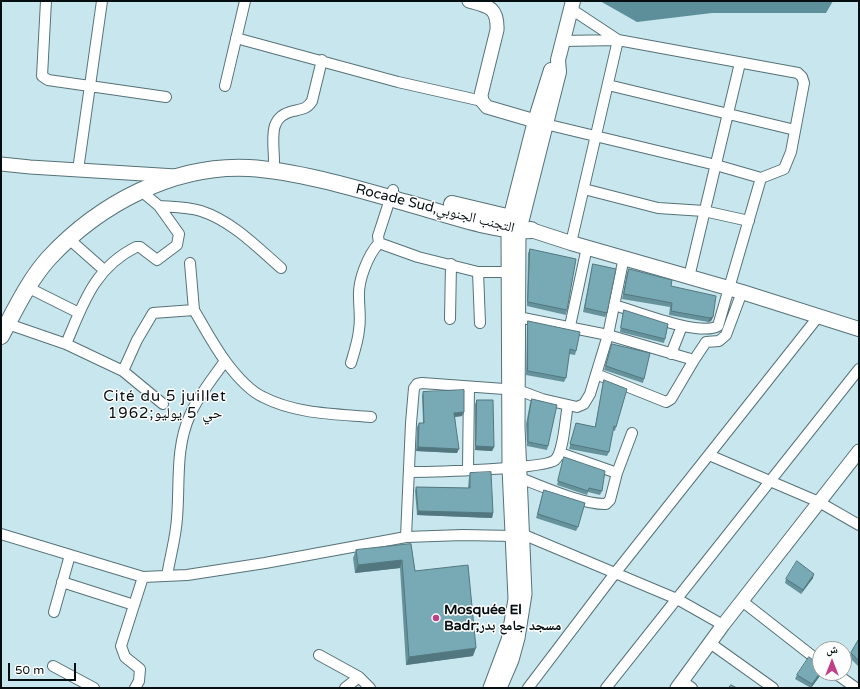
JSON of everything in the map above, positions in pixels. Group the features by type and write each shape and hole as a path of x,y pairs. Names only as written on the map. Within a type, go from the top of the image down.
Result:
{"main road":[{"path":"572,5 558,60 552,67 518,225 571,243 624,257 859,330"},
{"name":"Rocade Sud,التجنب الجنوبي","path":"3,325 26,274 65,230 110,198 154,175 202,162 228,159 274,162 392,194 518,225"},
{"name":"Rocade Sud,التجنب الجنوبي","path":"3,325 49,259 69,239 113,206 141,191 177,176 216,169 249,168 290,174 392,194"}],"street":[{"path":"46,1 42,76 48,80 166,97"},
{"path":"78,170 102,1"},
{"path":"225,86 245,1"},
{"path":"469,1 486,6 493,10 498,20 497,30 482,88 482,101"},
{"path":"572,5 618,40"},
{"path":"236,38 322,60 398,82 482,101 487,107 541,123 761,178 784,169 787,164 796,130 804,83 802,77 798,73 618,40 563,41"},
{"path":"571,243 618,40"},
{"path":"274,162 274,123 280,115 308,107 312,101 322,60"},
{"path":"689,277 740,63"},
{"path":"608,85 728,115 796,130"},
{"path":"1,164 177,176"},
{"path":"596,374 666,402 671,399 706,342 719,341 726,335 749,222 761,178"},
{"path":"584,189 658,208 704,211 749,222"},
{"path":"66,344 91,288 104,270 113,261 136,247 140,247 157,260 178,245 179,234 159,206 141,191"},
{"path":"351,363 359,332 361,315 358,295 365,266 372,251 379,243 378,236 392,194"},
{"path":"159,206 183,207 202,211 250,240 281,268"},
{"path":"500,688 512,660 523,617 525,594 518,535 509,272 518,225"},
{"path":"513,390 518,317 518,225"},
{"path":"69,239 104,270"},
{"path":"379,243 418,257 451,264 478,272 509,272"},
{"path":"570,326 587,247"},
{"path":"406,537 414,388 418,384 422,383 513,390 542,399 578,407 584,404 590,394 608,335 624,257"},
{"path":"190,263 194,310 225,361 252,389 262,397 280,404 321,412 371,417"},
{"path":"450,319 451,264"},
{"path":"478,272 480,323"},
{"path":"29,288 79,313"},
{"path":"614,304 682,326 712,330 718,326 736,291"},
{"path":"123,371 137,340 153,313 194,310"},
{"path":"518,317 570,326 608,335 694,360"},
{"path":"528,688 616,572 818,317"},
{"path":"3,325 66,344 123,371 163,404"},
{"path":"671,354 682,326"},
{"path":"167,576 177,519 177,474 189,416 199,398 225,361"},
{"path":"606,688 859,369"},
{"path":"468,469 469,387"},
{"path":"410,472 468,469 516,471 548,464 555,460 560,453 568,405"},
{"path":"516,471 558,492 598,504 606,504 610,500 617,473 632,433"},
{"path":"684,686 710,643 723,625 859,451"},
{"path":"560,453 617,473"},
{"path":"709,455 819,502 859,525"},
{"path":"1,534 143,577 187,575 265,563 406,537 518,535 616,572 677,599 723,625"},
{"path":"490,688 502,660 513,620 518,535"},
{"path":"54,612 70,555"},
{"path":"135,688 139,681 140,669 125,657 121,646 143,577"},
{"path":"62,582 134,605"},
{"path":"742,601 812,656"},
{"path":"710,643 773,688"},
{"path":"319,655 359,677 370,688"},
{"path":"53,666 94,688"},
{"path":"345,688 359,677"},
{"path":"846,681 856,688"}],"water":[{"path":"600,1 833,1 826,13 712,13 637,22"}],"building":[{"path":"530,249 576,259 567,310 528,302"},
{"path":"593,264 616,269 607,313 585,308"},
{"path":"629,269 672,280 671,286 716,296 713,317 710,318 671,311 672,303 624,294"},
{"path":"624,310 668,324 665,339 621,328"},
{"path":"528,321 580,332 576,351 570,349 566,378 528,371"},
{"path":"612,344 650,353 644,379 606,366"},
{"path":"604,380 627,389 616,427 614,426 609,452 570,444 576,423 595,427"},
{"path":"464,390 464,412 454,413 459,449 418,447 419,423 424,423 423,392"},
{"path":"532,399 557,405 548,446 528,442 528,420"},
{"path":"477,400 493,400 494,447 476,446"},
{"path":"564,457 605,471 602,491 589,488 588,491 558,481"},
{"path":"491,472 493,513 418,511 416,487 470,488 470,473"},
{"path":"544,490 585,503 578,527 538,514"},
{"name":"Mosquée El Badr;مسجد جامع بدر","path":"411,544 415,571 468,565 476,648 409,657 402,560 358,565 356,550"},
{"path":"797,561 814,574 803,590 786,579"},
{"path":"859,639 859,661 852,654"},
{"path":"809,657 812,659 812,681 814,681 812,684 797,675"},
{"path":"731,685 737,688 729,688"}],"place":[{"name":"Mosquée El Badr;مسجد جامع بدر","path":"436,618"}],"district":[{"name":"Cité du 5 juillet 1962;حي 5 يوليو","path":"165,406"}]}
